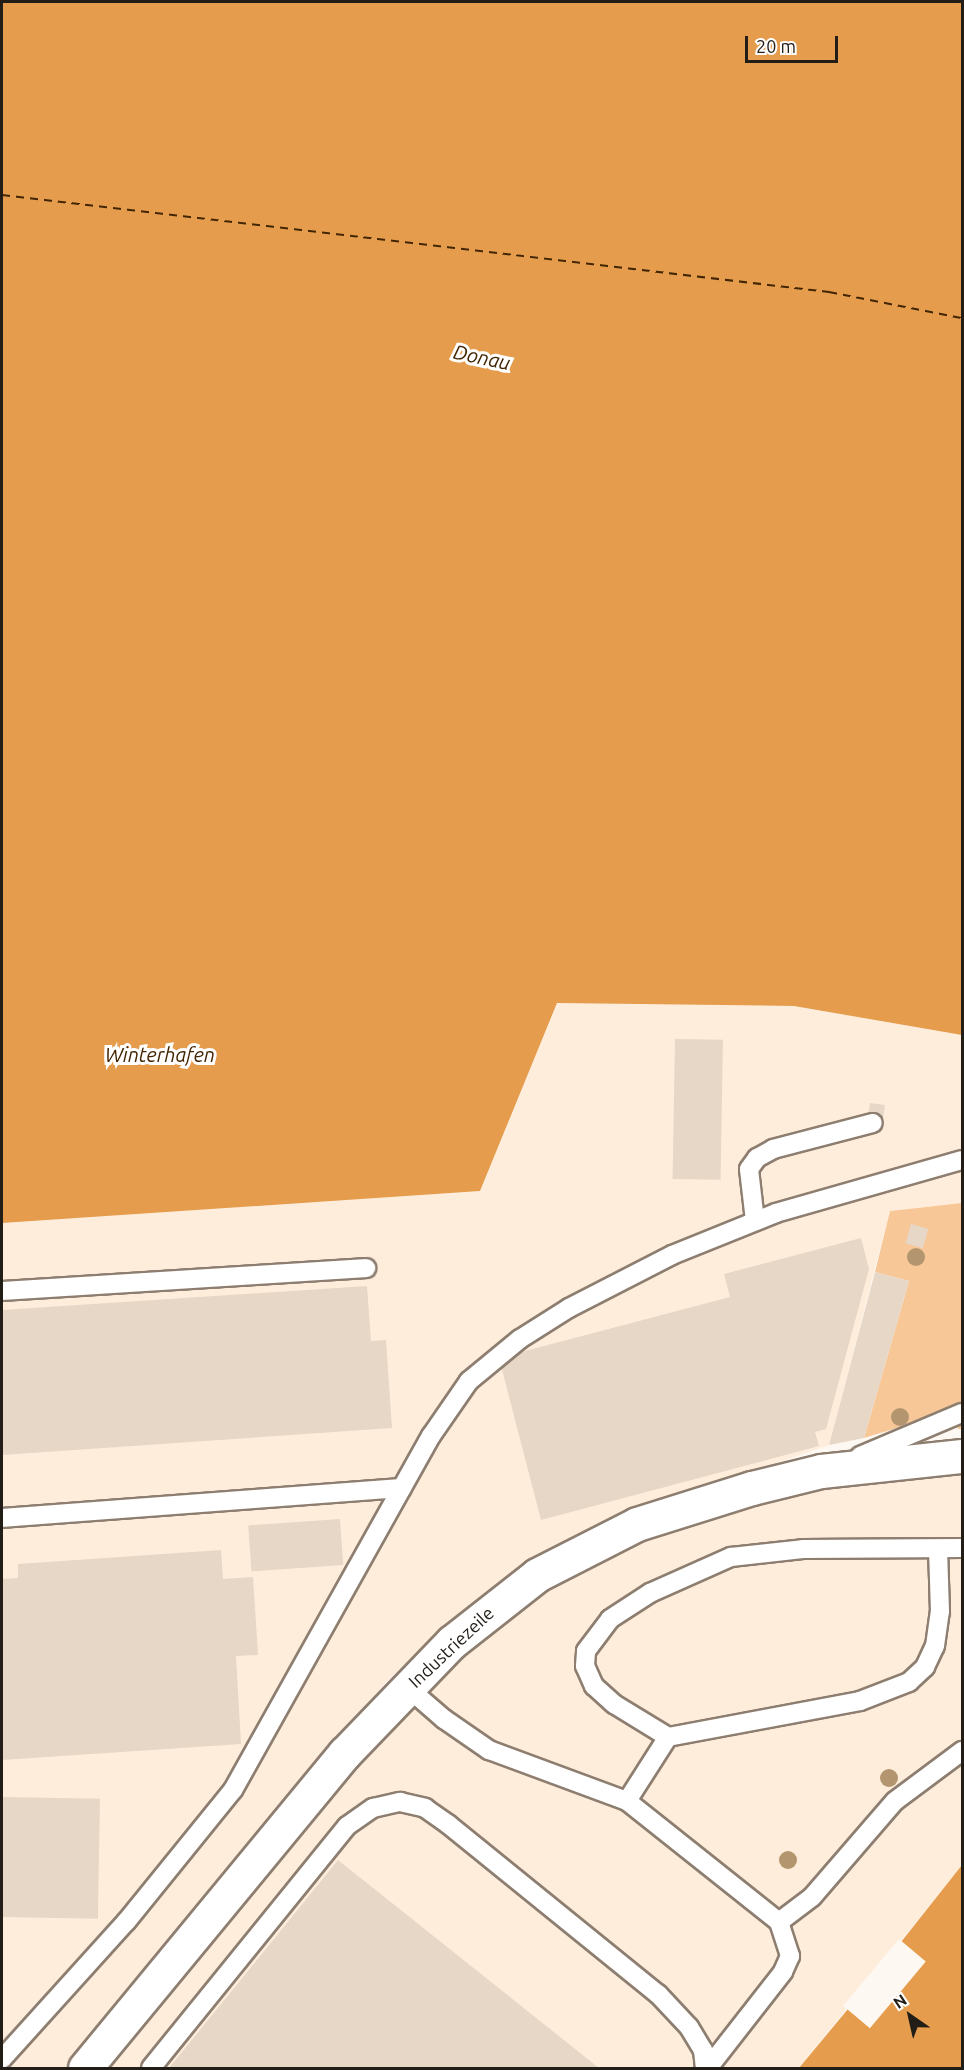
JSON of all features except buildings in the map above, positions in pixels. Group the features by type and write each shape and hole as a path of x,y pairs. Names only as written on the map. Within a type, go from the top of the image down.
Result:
{"street":[{"name":"Industriezeile","path":"86,2068 345,1754 407,1687 496,1604 570,1556 637,1524 752,1488 822,1471 963,1456"}],"lane":[{"path":"755,1221 749,1169 757,1158 773,1149 873,1123"},
{"path":"2,2059 126,1922 233,1790 402,1488 452,1403 469,1382 520,1339 620,1280 755,1221 858,1187 963,1160"},
{"path":"2,1292 366,1268"},
{"path":"822,1471 963,1413"},
{"path":"2,1518 402,1488"},
{"path":"938,1549 940,1612 935,1646 926,1667 909,1682 860,1701 668,1737 594,1686 585,1666 586,1651 610,1619 667,1584 731,1557 803,1549 963,1548"},
{"path":"407,1687 444,1719 489,1750 627,1801 779,1922 789,1956 783,1972 707,2068"},
{"path":"627,1801 668,1737"},
{"path":"779,1922 812,1897 895,1802 963,1751"},
{"path":"151,2068 347,1826 373,1808 400,1802 425,1808 449,1825 658,1994 689,2026 703,2050 707,2068"}],"shaded area":[{"path":"687,1002 794,1006 962,1035 962,1203 890,1211 829,1445 628,1514 579,1535 512,1575 436,1634 384,1684 66,2068 2,2068 2,1223 480,1191 557,1003"},
{"path":"962,1203 962,1429 958,1429 953,1411 864,1438 909,1281 875,1272 890,1211"},
{"path":"962,1475 962,1865 799,2068 110,2068 333,1794 387,1733 452,1665 547,1586 638,1539 737,1507 841,1481"}],"water":[{"path":"2,2 962,2 962,1035 794,1006 557,1003 480,1191 2,1223"},
{"path":"962,1865 962,2068 799,2068 848,2009"}],"pier":[{"path":"899,1939 926,1961 870,2028 843,2006"}],"ferry route":[{"path":"2,195 829,292 962,318"}],"water label":[{"name":"Donau","path":"482,357"},
{"name":"Winterhafen","path":"160,1054"}]}
